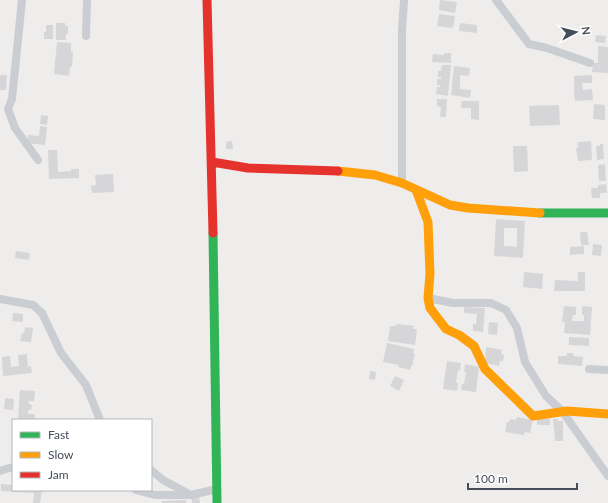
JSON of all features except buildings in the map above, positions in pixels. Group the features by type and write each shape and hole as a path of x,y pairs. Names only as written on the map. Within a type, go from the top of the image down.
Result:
{"main road":[{"path":"207,0 212,162 217,503"},
{"path":"212,162 248,168 348,171 375,175 402,183 450,205 468,208 546,212 608,213"},
{"path":"416,190 428,222 430,274 428,298 430,308 446,329 460,335 474,346 485,369 533,416 543,416 562,411 608,414"}],"street":[{"path":"22,0 12,99 8,109 15,128 38,160"},
{"path":"86,36 87,0"},
{"path":"402,183 402,30 404,0"},
{"path":"496,0 529,44 547,48 590,63"},
{"path":"428,298 453,303 491,303 506,310 517,328 525,362 546,396 562,411 608,476"},
{"path":"0,299 33,305 42,313 62,353 86,385 100,419"},
{"path":"589,369 608,370"},
{"path":"0,471 12,467"},
{"path":"152,471 163,480 191,495"},
{"path":"140,491 155,495 191,495 216,489"}],"traffic: fast":[{"path":"540,213 608,213"},
{"path":"213,233 217,503"}],"traffic: slow":[{"path":"338,171 375,175 402,183 450,205 468,208 540,213"},
{"path":"416,190 428,222 430,274 428,298 430,308 446,329 459,335 474,346 485,369 533,416 567,411 608,414"}],"traffic: jam":[{"path":"207,0 213,233"},
{"path":"212,162 248,168 338,171"}]}
